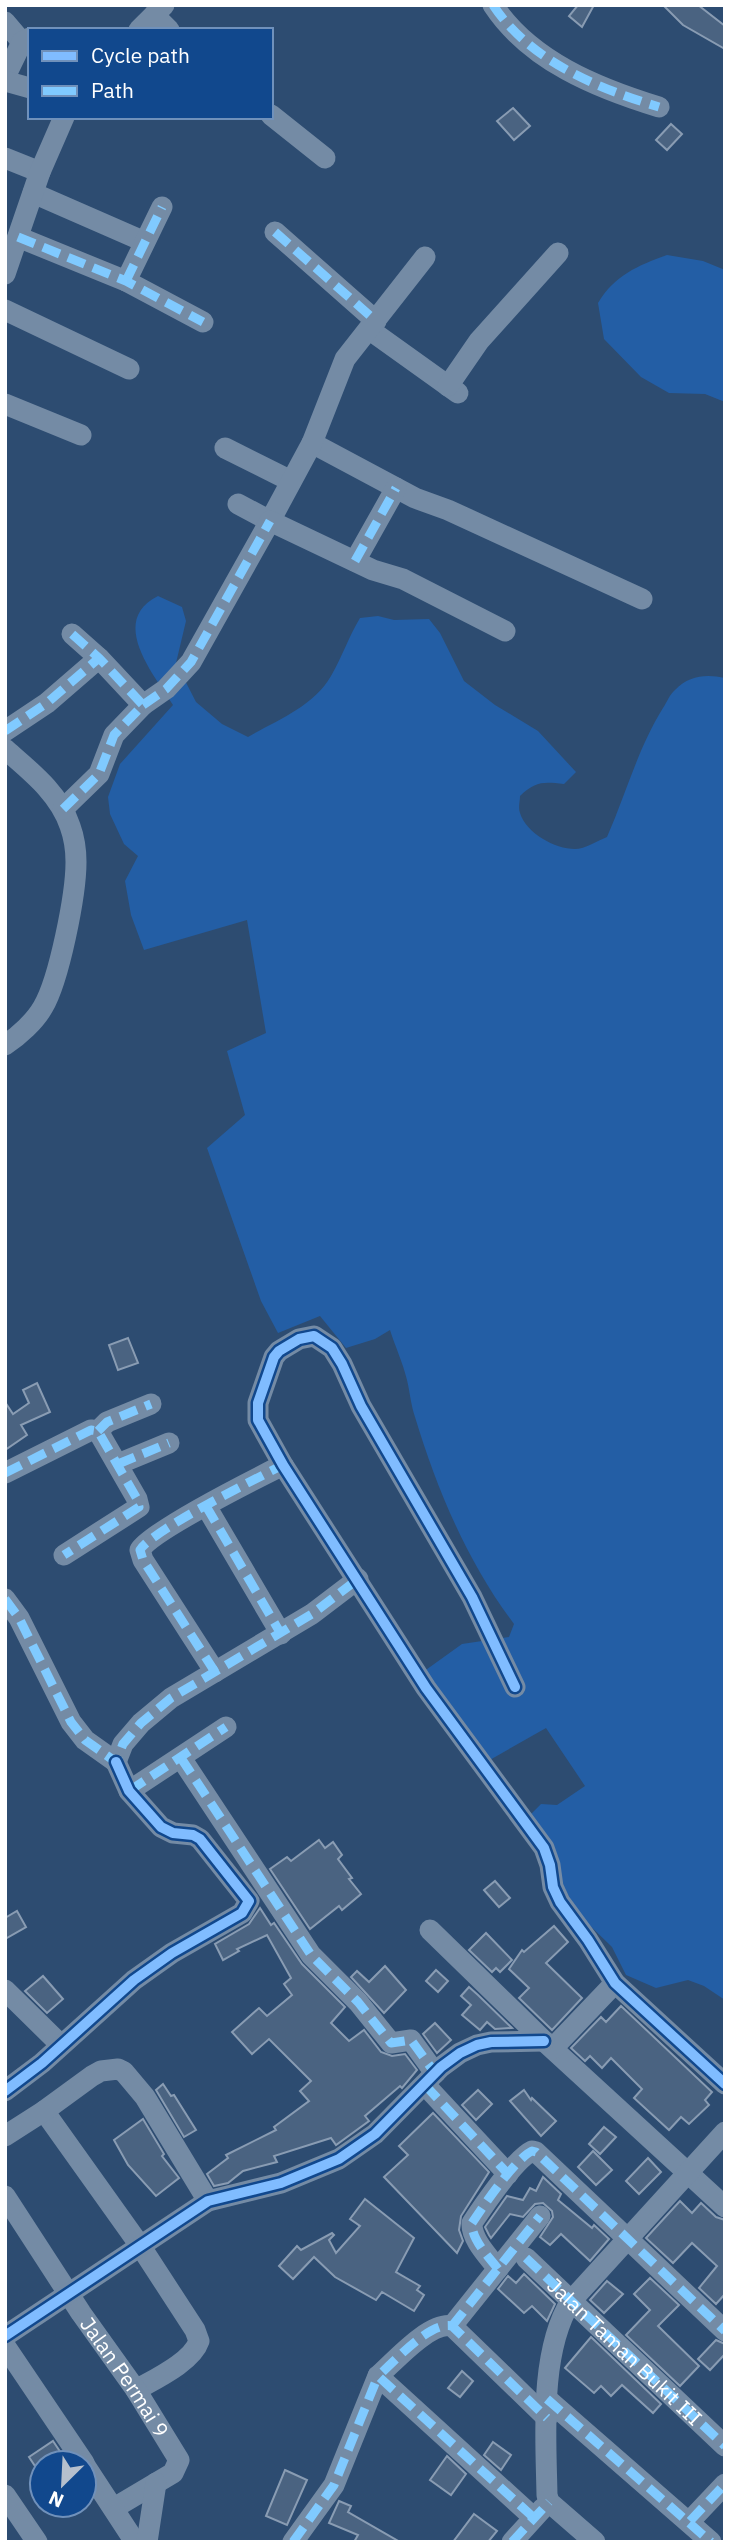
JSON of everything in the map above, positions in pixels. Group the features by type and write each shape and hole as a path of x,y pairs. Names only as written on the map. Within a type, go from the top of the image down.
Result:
{"street":[{"path":"493,5 505,24 523,40 569,71 608,90 659,107"},
{"path":"5,22 26,40 5,79 28,87"},
{"path":"273,117 326,158"},
{"path":"5,274 40,172 63,119"},
{"path":"5,158 40,172"},
{"path":"33,193 136,238"},
{"path":"126,281 162,207"},
{"path":"275,232 373,326 454,390 479,341 558,253"},
{"path":"18,237 126,281 203,323"},
{"path":"63,809 99,774 114,735 143,705 166,689 191,662 312,443 345,359 425,257"},
{"path":"5,310 129,369"},
{"path":"5,404 81,435"},
{"path":"312,443 396,488 642,599"},
{"path":"225,448 291,481"},
{"path":"355,561 396,488"},
{"path":"238,504 373,570 402,579 505,631"},
{"path":"72,634 99,658 143,705"},
{"path":"5,731 47,703 99,658"},
{"path":"5,749 33,774 63,809 70,826 76,861 61,951 49,996 33,1021 5,1045"},
{"path":"515,1687 472,1597 361,1406 342,1364 332,1349 314,1336 299,1339 279,1351 258,1403 258,1420 283,1465 426,1688 544,1848 556,1894 615,1983 725,2084"},
{"path":"99,1431 107,1422 151,1404"},
{"path":"5,1473 90,1430 99,1431"},
{"path":"64,1555 138,1509 137,1499 99,1431"},
{"path":"118,1464 169,1443"},
{"path":"215,1672 141,1555 144,1543 283,1465"},
{"path":"206,1506 281,1634"},
{"path":"116,1762 123,1744 141,1723 171,1698 281,1634 358,1579"},
{"path":"5,1599 19,1618 71,1722 85,1740 116,1762 129,1791 167,1831 194,1835 200,1839 249,1904 242,1913 172,1953 134,1980 5,2091"},
{"path":"129,1791 226,1727"},
{"path":"181,1758 311,1955 358,2002 391,2043 411,2040 430,2079 508,2174"},
{"path":"429,1930 725,2207"},
{"path":"5,2336 208,2201 281,2183 340,2159 375,2134 460,2053 477,2045 517,2040 549,2044 615,1983"},
{"path":"5,1990 61,2045"},
{"path":"5,2136 101,2071 118,2069 124,2072 145,2097 208,2201"},
{"path":"44,2111 141,2247 195,2330 199,2341 197,2347 177,2365 136,2390"},
{"path":"596,2542 550,2502 547,2493 547,2409 556,2339 564,2312 687,2171 725,2133"},
{"path":"498,2269 472,2231 476,2218 526,2154 536,2152 725,2331"},
{"name":"Jalan Permai 9","path":"5,2196 136,2390 179,2460 173,2473 114,2508"},
{"path":"452,2326 540,2216"},
{"name":"Jalan Taman Bukit III","path":"526,2258 725,2446"},
{"path":"293,2542 334,2485 378,2376 429,2332 445,2325 452,2326 547,2409 690,2521 711,2542"},
{"path":"5,2346 75,2449"},
{"path":"378,2376 533,2517"},
{"path":"148,2542 156,2483"},
{"path":"98,2484 135,2542"},
{"path":"690,2521 725,2484"},
{"path":"5,2495 37,2542"},
{"path":"512,2542 550,2502"}],"shaded area":[{"path":"667,255 703,261 725,270 725,402 705,394 669,393 641,377 604,339 598,303 605,293 619,278"},
{"path":"158,596 182,607 186,621 176,663 196,702 222,724 248,737 294,712 315,696 331,676 360,618 378,616 394,620 429,619 440,633 464,681 495,705 538,731 576,772 564,784 540,784 520,796 519,811 528,827 550,843 567,848 583,848 607,837 646,739 673,692 686,681 698,677 725,678 725,2000 704,1986 688,1980 656,1988 626,1975 612,1947 578,1914 528,1817 541,1804 557,1805 585,1786 546,1728 488,1761 423,1672 462,1644 509,1637 514,1624 497,1601 468,1551 444,1498 424,1444 390,1330 375,1339 346,1348 320,1316 278,1333 261,1301 207,1148 245,1115 227,1051 266,1033 247,920 144,950 131,915 125,881 138,856 124,844 110,814 108,797 120,764 173,705 147,664 136,634 137,619 144,607"}],"building":[{"path":"578,5 594,5 582,27 569,16"},
{"path":"663,5 698,5 725,26 725,49 683,25"},
{"path":"513,108 530,126 514,140 497,121"},
{"path":"671,124 682,134 667,150 656,140"},
{"path":"128,1338 138,1363 118,1370 109,1345"},
{"path":"37,1383 50,1412 21,1425 27,1435 5,1450 5,1402 13,1414 29,1403 23,1390"},
{"path":"319,1840 325,1848 333,1842 342,1855 338,1859 361,1894 342,1910 339,1906 310,1929 270,1869 287,1857 291,1861"},
{"path":"495,1881 510,1898 499,1907 484,1890"},
{"path":"260,1908 271,1925 274,1923 302,1964 345,2007 331,2023 349,2041 364,2030 381,2052 392,2056 405,2054 417,2070 402,2088 400,2086 365,2116 369,2121 336,2145 331,2138 274,2156 277,2162 243,2171 228,2183 214,2186 207,2174 228,2158 226,2155 276,2130 274,2127 309,2101 300,2091 311,2081 269,2039 252,2054 232,2032 259,2008 267,2016 292,1995 284,1984 291,1978 267,1935 237,1949 239,1951 223,1960 215,1944 249,1924"},
{"path":"17,1911 26,1927 5,1939 5,1918"},
{"path":"554,1926 568,1942 546,1963 582,1998 552,2030 519,1998 529,1988 509,1969 522,1950 524,1952"},
{"path":"486,1933 512,1960 500,1972 496,1968 492,1972 469,1950"},
{"path":"385,1966 406,1990 384,2013 351,1977 357,1971 369,1982"},
{"path":"436,1970 448,1981 438,1992 426,1981"},
{"path":"43,1976 63,1999 47,2013 25,1991"},
{"path":"469,1987 512,2028 495,2029 487,2022 480,2030 462,2015 471,2005 461,1996"},
{"path":"621,2006 712,2092 705,2100 709,2105 689,2124 681,2117 669,2130 634,2098 642,2089 611,2058 602,2068 590,2056 585,2061 571,2048 601,2017 606,2022"},
{"path":"435,2023 451,2040 437,2053 423,2034"},
{"path":"163,2084 171,2096 174,2095 196,2130 184,2137 156,2090"},
{"path":"478,2090 492,2104 476,2120 462,2105"},
{"path":"524,2090 531,2100 532,2098 556,2121 541,2136 510,2101"},
{"path":"433,2113 489,2172 461,2216 459,2230 463,2241 457,2253 384,2177 408,2155 399,2146"},
{"path":"143,2119 164,2154 162,2156 179,2178 156,2196 128,2165 114,2140"},
{"path":"604,2127 616,2137 600,2154 589,2144"},
{"path":"593,2151 612,2170 596,2185 578,2167"},
{"path":"648,2158 661,2172 639,2194 626,2181"},
{"path":"543,2177 561,2194 558,2200 609,2239 590,2261 561,2234 550,2245 540,2237 553,2217 552,2211 543,2203 535,2204 523,2217 510,2214 491,2238 489,2235 485,2227 507,2196 523,2200 530,2188 536,2191"},
{"path":"365,2199 414,2238 396,2272 420,2286 417,2290 424,2295 414,2311 382,2292 376,2300 335,2277 314,2257 293,2279 279,2266 297,2246 301,2250 332,2233 334,2235 329,2240 336,2253 360,2226 350,2219"},
{"path":"680,2201 692,2213 701,2203 716,2217 725,2220 725,2294 716,2304 699,2288 717,2266 692,2243 673,2263 646,2238"},
{"path":"524,2274 555,2304 547,2321 532,2306 524,2313 498,2289 508,2276 516,2283"},
{"path":"650,2278 679,2305 658,2326 699,2366 680,2386 626,2335 650,2310 634,2294"},
{"path":"607,2281 623,2294 604,2313 590,2300"},
{"path":"591,2337 661,2404 653,2413 622,2385 611,2396 601,2386 594,2393 565,2368"},
{"path":"716,2340 725,2344 725,2354 710,2370 698,2359"},
{"path":"462,2371 473,2381 460,2397 448,2388"},
{"path":"53,2441 58,2449 41,2449"},
{"path":"493,2442 511,2455 501,2470 484,2455"},
{"path":"447,2456 466,2474 451,2495 430,2480"},
{"path":"285,2470 307,2480 287,2525 266,2516"},
{"path":"339,2501 351,2506 348,2512 400,2542 354,2542 358,2535 329,2523"},
{"path":"474,2514 497,2531 488,2542 453,2542"}],"marked path":[{"path":"493,5 508,25 545,57 589,81 659,107"},
{"path":"126,281 162,207"},
{"path":"275,232 376,321"},
{"path":"18,237 126,281 203,322"},
{"path":"355,561 396,488"},
{"path":"143,705 166,689 191,662 270,521"},
{"path":"63,809 99,774 114,735 143,705 99,658 72,634"},
{"path":"5,731 47,703 99,658"},
{"path":"98,1431 107,1422 151,1404"},
{"path":"5,1473 91,1430 98,1431 139,1507 64,1555"},
{"path":"118,1464 169,1443"},
{"path":"215,1672 143,1560 140,1550 148,1541 183,1518 283,1465"},
{"path":"206,1506 281,1634"},
{"path":"5,1599 19,1618 71,1722 85,1740 116,1762 123,1744 141,1723 171,1698 312,1614 358,1579"},
{"path":"129,1791 226,1727"},
{"path":"181,1758 311,1955 358,2002 391,2043 411,2040 435,2073"},
{"path":"425,2085 508,2174"},
{"path":"498,2269 477,2241 472,2223 517,2163 532,2151 536,2152 725,2331"},
{"path":"452,2326 540,2216"},
{"path":"526,2258 725,2446"},
{"path":"533,2517 378,2376 423,2336 443,2326 452,2326 547,2418"},
{"path":"293,2542 334,2485 378,2376"},
{"path":"547,2399 711,2542"},
{"path":"690,2521 725,2484"},
{"path":"512,2542 549,2502"}],"cycle path":[{"path":"515,1687 472,1597 361,1406 332,1348 314,1336 299,1339 279,1351 274,1357 258,1403 258,1420 283,1465 426,1688 544,1848 553,1887 560,1902 615,1983 725,2084"},
{"path":"5,2091 42,2063 134,1980 172,1953 242,1913 249,1901 200,1839 193,1835 173,1833 161,1827 129,1791 116,1762"},
{"path":"5,2336 208,2201 281,2183 339,2159 375,2134 441,2067 460,2053 491,2042 544,2041"}]}
